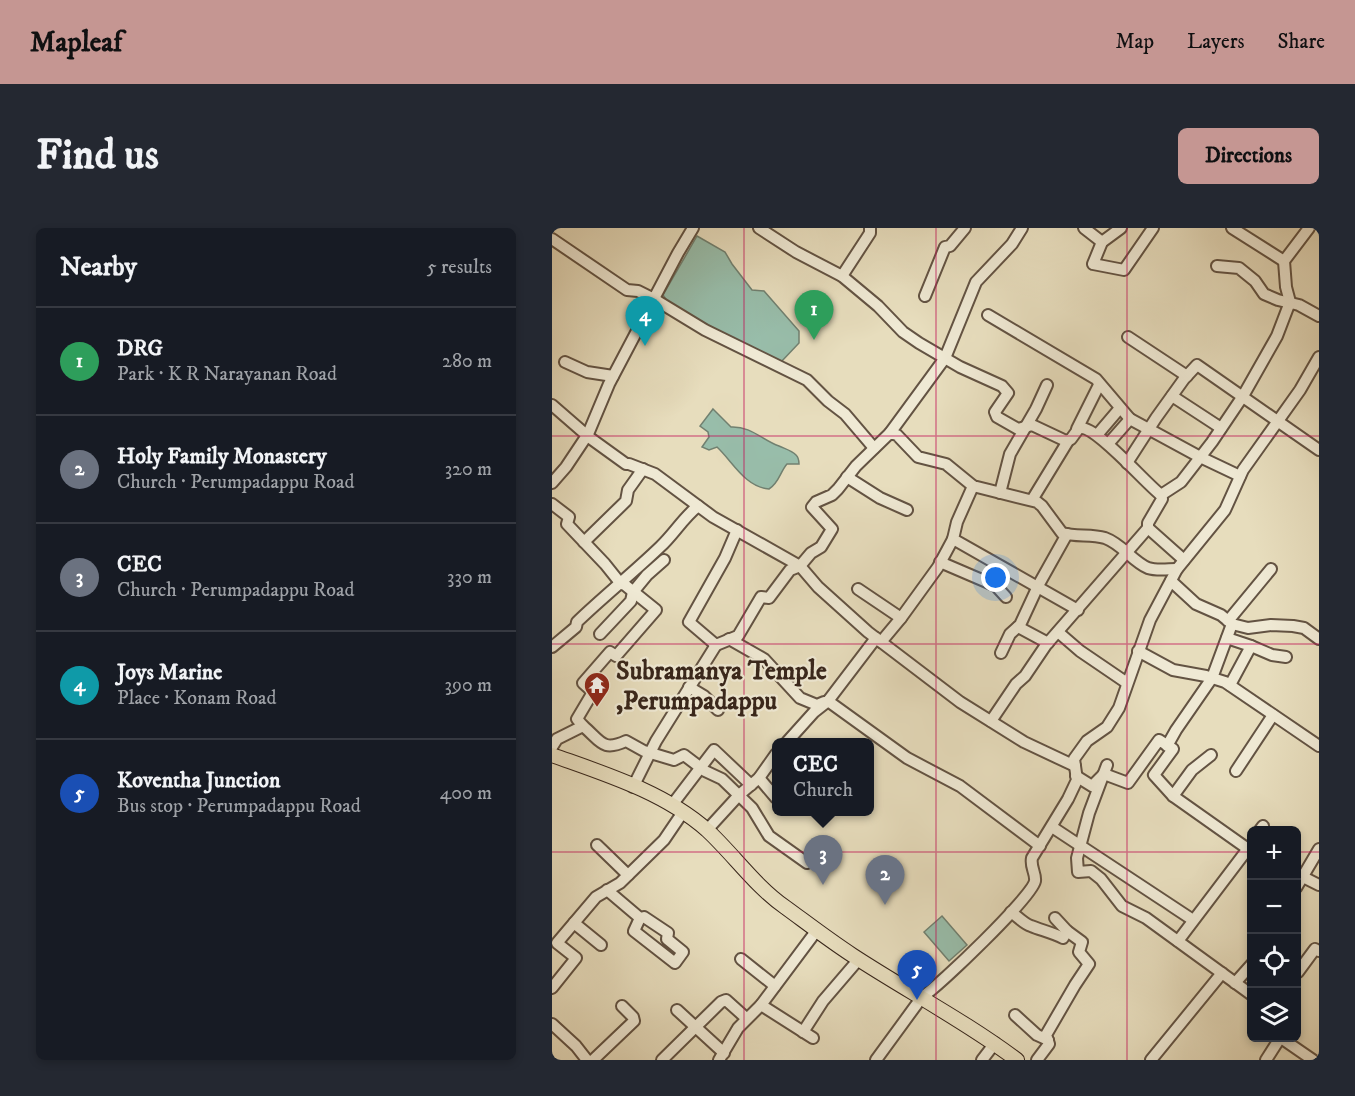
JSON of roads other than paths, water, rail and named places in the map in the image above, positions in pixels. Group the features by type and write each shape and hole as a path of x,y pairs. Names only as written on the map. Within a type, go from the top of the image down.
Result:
{"main road":[{"path":"552,755 607,775 678,809 707,830 762,889 817,930 859,959 995,1043 1017,1060"}],"street":[{"path":"552,483 566,467 588,434 613,376 693,228"},
{"path":"759,228 796,252 842,276 878,306 903,332 960,367 1002,386 1008,393 995,415 1018,429 1037,426 1068,441"},
{"path":"842,276 870,233 870,228"},
{"path":"925,296 945,247 950,246 965,228"},
{"path":"633,787 651,752 716,645 738,636 761,597 770,598 790,570 800,566 821,547 832,529 812,507 816,502 832,495 890,433 945,358 976,282 1012,244 1022,228"},
{"path":"1121,228 1102,242 1093,264 1124,270 1151,229"},
{"path":"1232,228 1284,261"},
{"path":"1161,495 1181,482 1200,457 1243,396 1277,336 1290,302 1284,261 1309,228"},
{"path":"1090,230 1102,242"},
{"path":"552,239 627,290 638,291 705,330 807,380 845,414 874,448"},
{"path":"1217,266 1239,268 1255,281 1264,294 1290,302 1319,316"},
{"path":"988,315 1096,378 1130,418 1200,457 1240,476"},
{"path":"1128,338 1187,376"},
{"path":"876,1060 922,997 957,967 1011,912 1035,881 1031,862 1077,780 1074,759 1087,741 1107,727 1119,708 1150,620 1177,569 1225,510 1240,476 1319,357"},
{"path":"565,362 587,372 613,376"},
{"path":"1127,463 1172,396 1197,365 1318,446"},
{"path":"1308,376 1319,381"},
{"path":"1032,500 1077,429 1099,384"},
{"path":"999,493 1010,454 1047,385"},
{"path":"1172,396 1221,428"},
{"path":"553,407 626,464 655,474 713,517 800,566 818,587 879,640 960,702 1076,771 1092,786 1106,769"},
{"path":"1097,435 1120,408"},
{"path":"1108,444 1130,418"},
{"path":"991,721 1048,643 1148,528 1162,499 1161,495 1108,444 1086,427 1077,429"},
{"path":"890,433 897,435 918,457 945,464 971,491 999,493 1032,500 1042,506 1059,530 1067,534 1098,536 1107,539 1152,569 1177,569"},
{"path":"584,542 626,501 627,490 643,469"},
{"path":"848,477 880,498 908,510"},
{"path":"791,738 814,712 828,701 879,640 901,618 953,539 957,522 971,491"},
{"path":"552,504 569,517 567,524 621,584 656,610 616,656 610,652 583,683 593,692 577,719 605,746 613,747 626,741 644,751 674,760 684,755 722,779 753,808 769,837 807,863"},
{"path":"552,647 576,627 577,622 606,593 621,584 665,542 686,516 698,506"},
{"path":"1148,528 1184,560"},
{"path":"716,645 689,622 725,558 737,530"},
{"path":"1000,653 1010,634 1018,627 1067,534"},
{"path":"953,539 1078,610"},
{"path":"600,634 631,601 633,592 647,575 664,560"},
{"path":"940,562 996,586 1006,597"},
{"path":"1167,746 1212,678 1227,638 1230,623 1271,569"},
{"path":"1171,581 1196,604 1221,615 1230,623 1248,628 1293,626 1304,628 1319,639"},
{"path":"858,589 901,618"},
{"path":"1018,627 1048,643"},
{"path":"1058,632 1080,651 1127,683"},
{"path":"1227,638 1272,655 1286,657"},
{"path":"729,639 764,659 801,698 817,705 828,701"},
{"path":"1230,686 1251,646"},
{"path":"1138,651 1173,670 1212,678 1230,686 1319,746"},
{"path":"689,687 704,696 718,710"},
{"path":"828,701 907,758 960,786 1040,846"},
{"path":"1236,771 1273,715"},
{"path":"552,747 557,739 583,726"},
{"path":"1106,769 1128,783 1159,740 1173,749 1154,775 1173,796 1247,845"},
{"path":"552,988 576,958 556,943 596,897 620,883 664,840 700,767 714,750 772,794"},
{"path":"1173,796 1192,770 1211,755"},
{"path":"707,830 772,760"},
{"path":"1106,769 1089,813 1080,846 1077,858 1078,872 1091,871 1101,879 1122,906 1146,918 1247,992"},
{"path":"1052,826 1193,920"},
{"path":"597,845 628,875"},
{"path":"1301,880 1319,849"},
{"path":"1178,941 1247,851"},
{"path":"1303,877 1319,885"},
{"path":"607,890 640,918 644,917 668,933 667,939 683,952 675,963 634,931 640,918"},
{"path":"1011,912 1030,927 1034,926 1048,934 1056,934 1063,938 1067,931"},
{"path":"1037,1060 1049,1044 1046,1035 1089,964 1078,952 1082,942 1054,918"},
{"path":"574,923 601,945"},
{"path":"677,1010 722,1057 738,1028 761,1005 817,930"},
{"path":"1301,968 1315,949 1319,951"},
{"path":"741,958 775,986"},
{"path":"803,1032 823,1000 859,959"},
{"path":"1235,983 1247,969"},
{"path":"1151,1060 1222,973"},
{"path":"662,1060 721,1002 726,1000 746,1018"},
{"path":"761,1005 813,1038"},
{"path":"552,1024 586,1059 634,1021 622,1006"},
{"path":"1016,1015 1036,1035 1048,1040"},
{"path":"1266,1060 1278,1042"},
{"path":"1287,1042 1313,1060"},
{"path":"982,1060 995,1043"}],"place":[{"name":"DRG","path":"814,340"},
{"name":"Joys Marine","path":"645,346"},
{"name":"Subramanya Temple ,Perumpadappu","path":"597,708"},
{"name":"CEC","path":"823,885"},
{"name":"Holy Family Monastery","path":"885,905"},
{"name":"Koventha Junction","path":"917,1000"}]}
